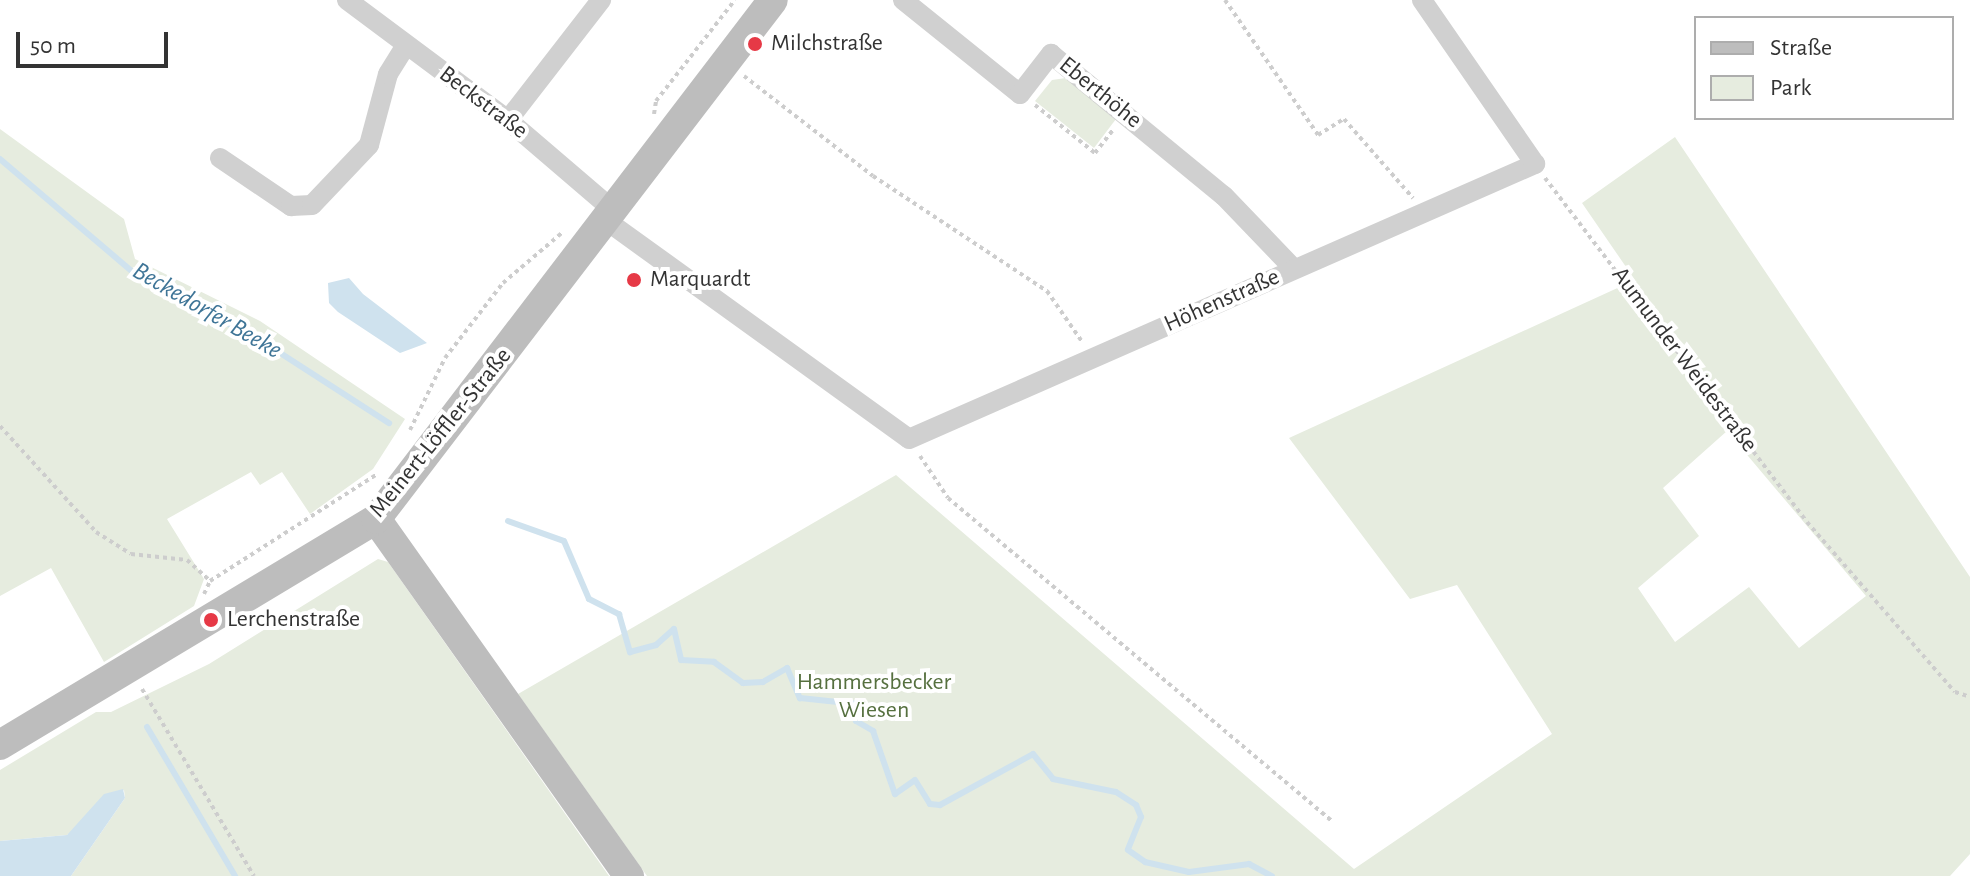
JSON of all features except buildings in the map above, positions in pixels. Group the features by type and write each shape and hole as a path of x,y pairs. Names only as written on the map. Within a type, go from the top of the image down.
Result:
{"street":[{"name":"Beckstraße","path":"347,0 508,120 610,216"},
{"path":"508,120 601,0"},
{"name":"Meinert-Löffler-Straße","path":"0,745 376,519 773,0"},
{"path":"903,0 1020,94"},
{"path":"1422,0 1535,164"},
{"path":"220,158 291,206 312,205 369,145 388,74 406,45"},
{"name":"Eberthöhe","path":"1020,94 1051,54 1224,196 1294,269"},
{"name":"Höhenstraße","path":"909,439 1535,164"},
{"path":"610,216 909,439"},
{"path":"376,519 629,876"}],"path":[{"path":"652,123 656,101 735,0"},
{"path":"1225,0 1318,135 1344,119 1425,212"},
{"path":"726,62 873,176 1047,291 1094,358"},
{"path":"1020,94 1095,153 1126,114"},
{"name":"Aumunder Weidestraße","path":"1535,164 1807,522 1955,692 1970,697"},
{"path":"406,436 445,358 503,283 572,227"},
{"path":"0,426 96,532 131,554 187,560 210,581"},
{"path":"909,439 948,498 1333,822"},
{"path":"199,606 210,581 349,499 386,466"},
{"path":"129,669 254,876"}],"green space":[{"path":"1066,78 1116,119 1094,148 1035,101 1052,80"},
{"path":"0,129 124,219 135,259 260,321 405,419 373,469 310,514 282,472 260,485 251,472 167,519 204,579 194,606 104,662 51,568 0,596"},
{"name":"Hammersbecker Wiesen","path":"1675,137 1970,577 1970,854 1950,876 647,876 518,694 896,475 1354,869 1552,734 1457,585 1410,599 1289,438 1635,280 1582,203","holes":["1727,431 1866,596 1799,648 1749,587 1675,642 1638,588 1699,536 1663,488"]},
{"path":"378,559 388,562 609,876 71,876 125,798 124,790 67,835 0,841 0,770 96,712 111,712 209,664"}],"water":[{"path":"349,278 363,294 427,343 400,353 338,312 329,303 328,283"},
{"path":"123,789 125,798 71,876 0,876 0,841 67,835 104,794"}],"waterway":[{"name":"Beckedorfer Beeke","path":"0,159 133,272 274,349 389,423"},
{"name":"Beckedorfer Beeke","path":"508,521 564,541 589,599 619,614 630,652 656,645 674,629 681,660 714,662 743,683 763,682 787,668 800,698 857,704 856,721 873,731 895,794 915,780 930,804 940,805 1033,754 1053,779 1116,792 1136,805 1141,817 1128,850 1145,862 1189,872 1249,864 1272,876"},
{"path":"147,727 235,876"}],"place":[{"name":"Milchstraße","path":"755,44"},
{"name":"Marquardt","path":"634,280"},
{"name":"Lerchenstraße","path":"211,620"}]}
